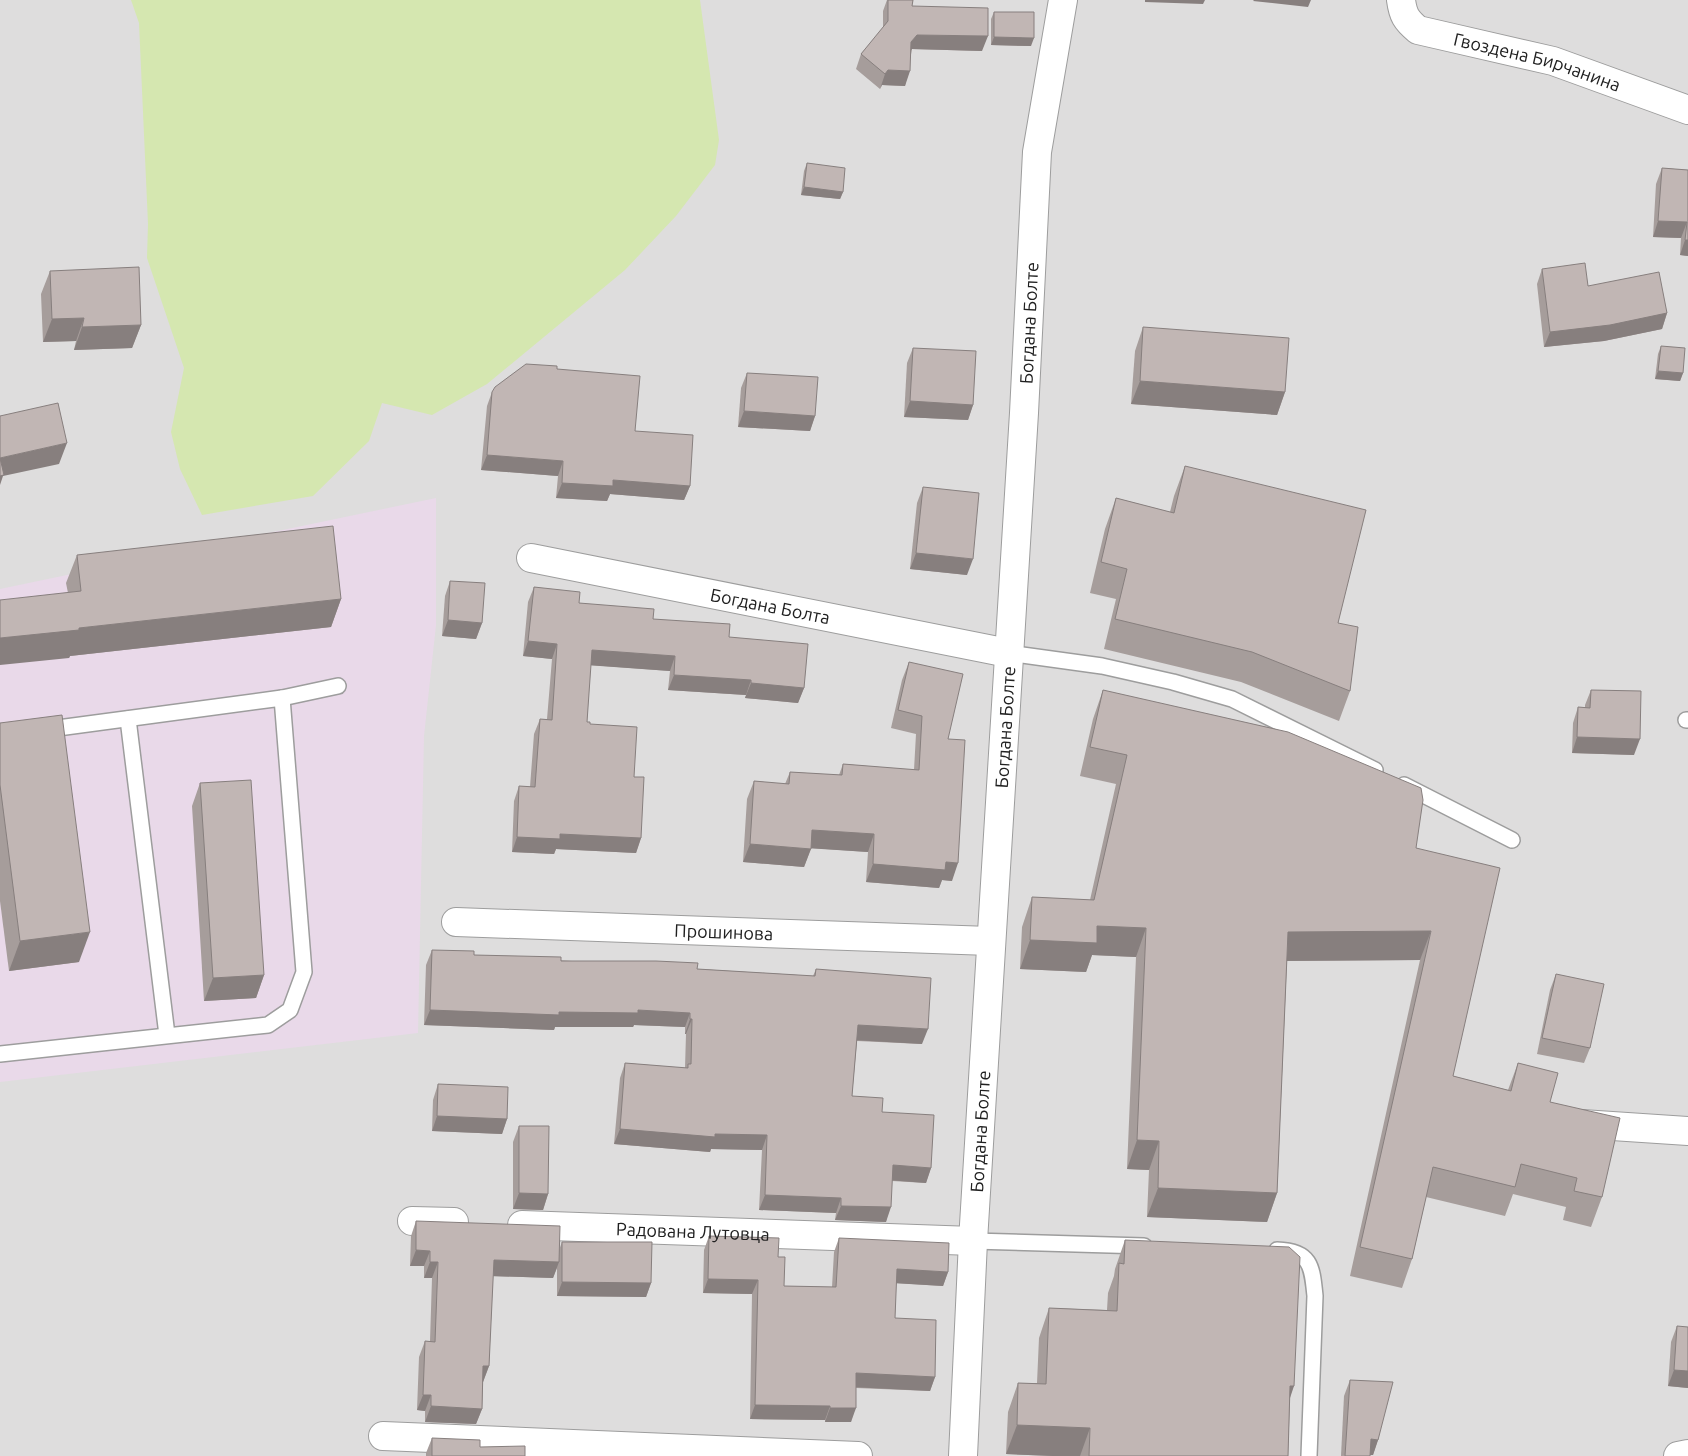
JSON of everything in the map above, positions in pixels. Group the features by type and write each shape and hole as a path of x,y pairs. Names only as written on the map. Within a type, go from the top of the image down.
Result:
{"street":[{"name":"Богдана Болте","path":"963,1456 990,941 1024,413 1037,152 1063,0"},
{"name":"Гвоздена Бирчанина","path":"1401,0 1403,11 1408,21 1418,30 1553,61 1688,110"},
{"name":"Богдана Болта","path":"531,558 1008,653"},
{"name":"Прошинова","path":"456,922 990,941"},
{"path":"1572,1123 1688,1131"},
{"name":"Радована Лутовца","path":"412,1221 973,1242"},
{"path":"383,1436 858,1456"},
{"path":"1678,1456 1688,1454"}],"lane":[{"path":"1008,653 1102,666 1173,682 1232,699 1512,840"},
{"path":"30,731 282,698 338,686"},
{"path":"0,1054 268,1025 290,1010 304,972 282,698"},
{"path":"128,718 167,1035"},
{"path":"973,1242 1162,1247"},
{"path":"1261,1250 1291,1250 1305,1258 1312,1271 1315,1296 1309,1456"}],"shaded area":[{"path":"0,0 1688,0 1688,1456 0,1456"},
{"path":"436,498 436,625 424,736 418,1033 0,1082 0,589"}],"green space":[{"path":"131,0 700,0 719,140 715,165 676,216 625,270 487,384 432,415 382,403 369,441 313,496 202,515 180,469 171,432 184,368 147,258 148,224 139,23"}],"building":[{"path":"888,0 913,0 912,6 988,8 988,36 917,35 911,42 910,71 888,70 885,74 861,54 888,21"},
{"path":"994,12 1034,12 1034,38 994,37"},
{"path":"807,163 845,168 843,192 804,187"},
{"path":"1662,168 1688,170 1688,240 1685,240 1687,222 1658,221"},
{"path":"1585,263 1588,286 1659,272 1667,313 1610,325 1550,332 1542,269"},
{"path":"139,267 141,325 82,327 84,318 52,319 50,271"},
{"path":"1143,327 1289,338 1285,392 1140,381"},
{"path":"1661,346 1685,348 1683,373 1658,371"},
{"path":"913,348 976,351 973,405 910,401"},
{"path":"526,364 557,366 557,369 640,376 635,431 693,435 690,486 613,480 613,486 562,483 563,461 487,455 492,392 495,387"},
{"path":"747,373 818,377 815,416 744,411"},
{"path":"58,403 67,443 0,458 0,416"},
{"path":"0,458 4,475 0,476"},
{"path":"1185,466 1366,510 1338,623 1358,627 1350,691 1252,652 1115,619 1127,569 1101,562 1116,498 1174,513"},
{"path":"923,487 979,493 973,559 916,553"},
{"path":"333,526 341,599 0,638 0,600 81,591 77,555"},
{"path":"450,581 485,583 482,623 448,620"},
{"path":"534,587 580,592 579,603 654,609 653,619 730,624 729,637 808,644 804,688 751,683 751,680 674,675 675,656 592,650 587,722 590,722 590,724 637,727 634,777 644,777 641,838 560,834 560,839 517,837 519,786 535,787 540,719 552,720 557,644 528,641"},
{"path":"909,662 963,674 948,739 965,740 958,863 946,862 945,870 873,864 874,834 812,830 811,849 750,844 754,781 789,784 790,772 842,775 843,764 919,770 922,716 898,710"},
{"path":"1103,690 1288,732 1421,788 1423,800 1416,848 1500,868 1453,1076 1511,1091 1518,1063 1558,1073 1550,1102 1620,1118 1602,1197 1574,1191 1577,1178 1521,1164 1515,1187 1433,1167 1412,1259 1360,1247 1431,931 1288,932 1277,1193 1158,1188 1159,1141 1137,1140 1146,928 1097,926 1097,943 1030,940 1032,897 1094,900 1127,755 1090,747"},
{"path":"1591,690 1641,691 1640,739 1577,737 1578,707 1590,708"},
{"path":"62,715 90,932 20,941 0,785 0,723"},
{"path":"251,780 264,975 213,978 200,783"},
{"path":"432,950 474,951 474,955 561,957 561,961 698,963 697,969 815,976 816,969 931,978 928,1029 858,1025 852,1096 883,1098 882,1112 934,1115 931,1168 893,1165 891,1207 841,1206 841,1198 765,1195 767,1135 715,1134 715,1137 620,1129 625,1063 688,1068 688,1064 691,1064 692,1019 690,1019 690,1013 638,1010 638,1013 559,1012 559,1015 430,1010"},
{"path":"1556,974 1604,984 1590,1048 1542,1038"},
{"path":"438,1084 508,1087 507,1119 437,1116"},
{"path":"519,1126 549,1126 548,1194 519,1193"},
{"path":"416,1221 560,1226 559,1262 494,1260 489,1366 483,1366 482,1409 431,1406 431,1395 423,1395 425,1341 435,1342 438,1262 430,1262 430,1251 416,1250"},
{"path":"709,1236 779,1238 778,1257 785,1257 784,1286 836,1287 839,1238 949,1243 948,1272 897,1269 895,1318 936,1320 935,1377 856,1373 856,1408 755,1405 758,1280 708,1279"},
{"path":"1125,1240 1289,1247 1300,1257 1294,1386 1290,1386 1288,1456 1089,1456 1090,1428 1017,1425 1018,1383 1046,1384 1049,1308 1117,1311 1119,1263 1124,1264"},
{"path":"562,1242 652,1242 651,1283 562,1282"},
{"path":"1677,1326 1688,1327 1688,1371 1674,1370"},
{"path":"1350,1380 1393,1382 1378,1440 1371,1439 1370,1456 1345,1456"},
{"path":"432,1438 480,1440 480,1447 525,1446 525,1456 432,1456"}]}
